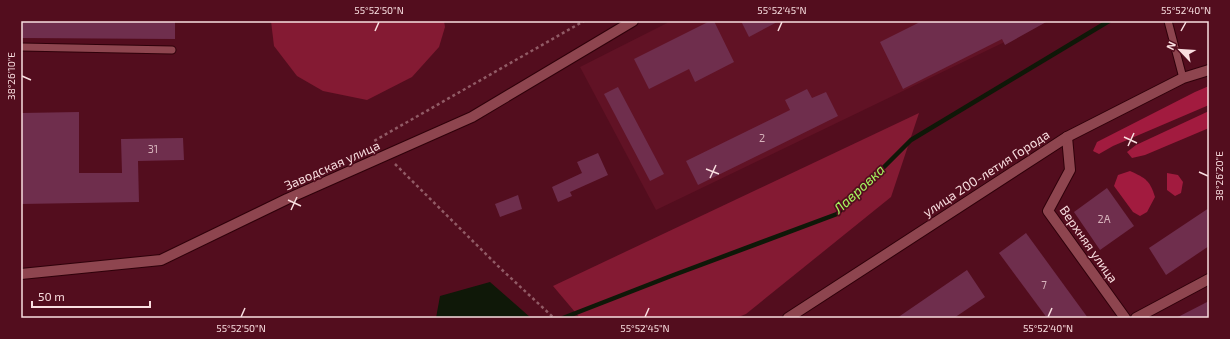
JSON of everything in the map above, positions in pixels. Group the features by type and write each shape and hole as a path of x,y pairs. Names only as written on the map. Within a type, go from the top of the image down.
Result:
{"street":[{"name":"Заводская улица","path":"21,274 161,260 287,199 472,117 633,21"},
{"name":"улица 200-летия Города","path":"788,318 1067,137 1183,78 1209,70"},
{"name":"Верхняя улица","path":"1067,137 1070,170 1048,211 1125,318"},
{"path":"1136,318 1209,279"}],"lane":[{"path":"1168,21 1183,78"},
{"path":"21,47 172,50"}],"path":[{"path":"554,318 500,268 386,155 374,141 584,21"}],"shaded area":[{"path":"271,21 444,21 445,27 439,47 412,77 367,100 323,91 297,76 274,46"},
{"path":"671,21 1048,21 656,210 580,67"},
{"path":"1209,86 1209,105 1113,146 1099,154 1093,151 1097,142"},
{"path":"1209,111 1209,128 1145,155 1132,158 1127,152 1136,145"},
{"path":"919,113 891,197 746,314 736,318 580,318 553,286"},
{"path":"1130,171 1147,181 1155,197 1147,212 1140,216 1133,212 1114,186 1118,175"},
{"path":"1167,173 1178,175 1183,182 1181,193 1175,196 1167,190"},
{"path":"490,282 531,318 436,318 440,296"}],"building":[{"path":"21,21 175,21 175,39 21,38"},
{"path":"710,21 714,21 734,62 695,82 689,69 649,89 634,59"},
{"path":"741,21 779,21 749,37"},
{"path":"922,21 1048,21 1005,45 1002,39 903,89 880,42"},
{"path":"618,87 664,174 650,181 604,94"},
{"path":"807,89 812,98 826,92 838,116 698,185 686,161 790,110 785,100"},
{"path":"79,112 79,173 122,173 121,139 183,138 184,160 138,161 139,202 21,204 21,113"},
{"path":"598,153 608,175 570,192 572,196 558,202 552,187 582,173 577,162"},
{"path":"1107,188 1134,226 1100,250 1074,212"},
{"path":"518,195 522,209 500,217 495,204"},
{"path":"1209,208 1209,246 1166,275 1149,248"},
{"path":"1026,233 1088,318 1047,318 999,253"},
{"path":"967,270 985,297 954,318 897,318"},
{"path":"1209,301 1209,318 1176,318"}],"waterway":[{"name":"Лавровка","path":"563,318 837,214 911,140 1109,21"}]}
